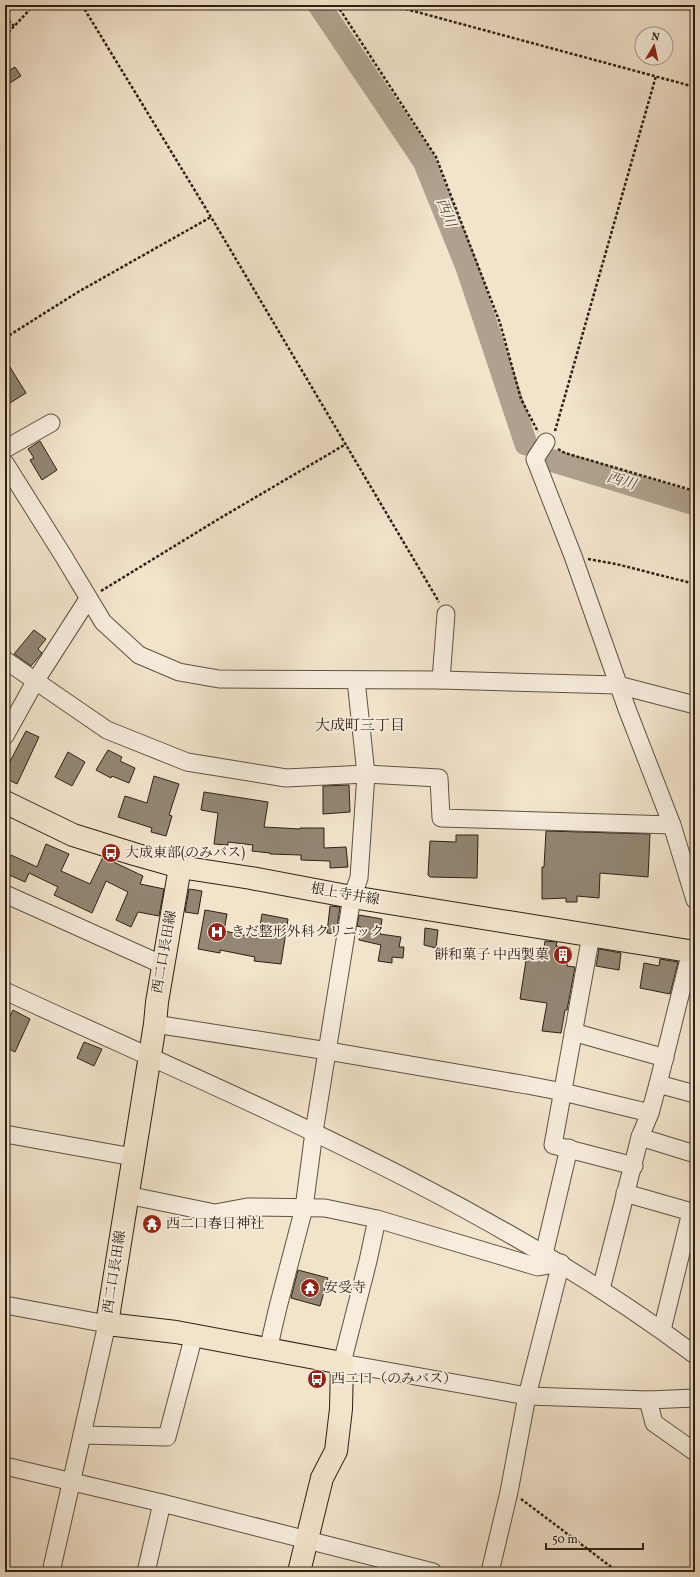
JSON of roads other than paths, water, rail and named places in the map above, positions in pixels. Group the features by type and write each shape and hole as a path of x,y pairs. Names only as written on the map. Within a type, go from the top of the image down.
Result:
{"main road":[{"name":"根上寺井線","path":"5,802 73,835 180,867 251,878 352,897 693,951"},
{"name":"西二口長田線","path":"180,867 163,965 155,1024 148,1057 107,1324 194,1335 342,1363"},
{"path":"299,1572 322,1478 336,1451 341,1409 342,1363"}],"street":[{"path":"5,448 51,423"},
{"path":"546,442 535,459 573,556 618,685 672,825 695,900"},
{"path":"5,463 103,622 139,655 179,672 219,680 441,680 618,685 695,705"},
{"path":"5,736 36,680 88,598"},
{"path":"441,680 446,614"},
{"path":"5,660 107,730 187,762 286,778 366,774 439,778 442,818 672,825"},
{"path":"268,1350 304,1208 314,1132 352,897 359,878 366,774 356,680"},
{"path":"5,894 163,965"},
{"path":"591,935 553,1145 634,1166"},
{"path":"601,1289 625,1193 634,1166 640,1137 650,1113 693,951"},
{"path":"5,991 314,1132 382,1165 560,1263 662,1330 695,1355"},
{"path":"155,1024 328,1051 563,1092 650,1113"},
{"path":"573,1032 665,1058"},
{"path":"658,1084 695,1094"},
{"path":"5,1134 133,1157"},
{"path":"640,1137 695,1154"},
{"path":"544,1254 569,1148"},
{"path":"625,1193 693,1212 662,1330"},
{"path":"127,1194 215,1213 247,1207 325,1208 377,1219 538,1267 560,1263"},
{"path":"377,1219 342,1363 526,1396 648,1400 695,1398"},
{"path":"490,1572 509,1492 526,1396 560,1263"},
{"path":"5,1305 107,1324 51,1572"},
{"path":"82,1435 166,1437 194,1335"},
{"path":"648,1400 654,1423 695,1452"},
{"path":"5,1466 162,1503 433,1572"},
{"path":"146,1572 162,1503"}],"waterway":[{"name":"西川","path":"319,5 424,161 467,267 526,444"},
{"name":"西川","path":"547,459 695,504"}],"place":[{"name":"大成東部(のみバス)","path":"111,853"},
{"name":"きだ整形外科クリニック","path":"217,932"},
{"name":"餅和菓子 中西製菓","path":"563,955"},
{"name":"西二口春日神社","path":"152,1224"},
{"name":"安受寺","path":"310,1288"},
{"name":"西二口（のみバス）","path":"317,1379"}],"district":[{"name":"大成町三丁目","path":"360,726"}]}
